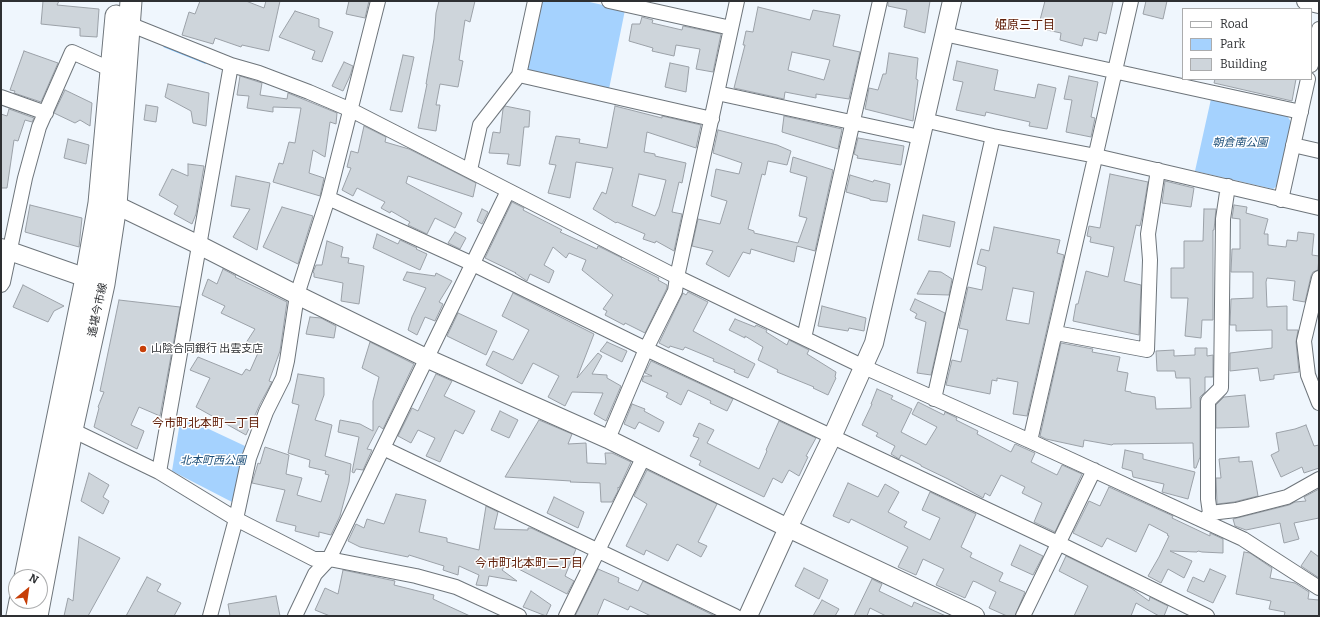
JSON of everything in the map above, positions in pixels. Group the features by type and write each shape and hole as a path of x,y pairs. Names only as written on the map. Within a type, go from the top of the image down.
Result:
{"main road":[{"name":"遙堪今市線","path":"107,204 110,69 117,1"},
{"name":"遙堪今市線","path":"27,569 63,429 95,281 107,204 131,1"},
{"name":"遙堪今市線","path":"37,616 63,429"}],"street":[{"path":"210,616 236,519 249,458 266,412 283,378 297,295 328,198 378,1"},
{"path":"470,170 480,125 519,75 535,1"},
{"path":"609,1 731,28"},
{"path":"608,439 646,349 675,291 737,1"},
{"path":"804,338 880,1"},
{"path":"748,616 832,437 874,343 952,1"},
{"path":"1030,441 1132,1"},
{"path":"1306,1 1319,4"},
{"path":"129,24 231,65 274,78 351,110 677,277 864,367 1094,470 1208,516 1319,588"},
{"path":"1312,60 1319,29"},
{"path":"944,34 1300,112"},
{"path":"1,285 3,282 5,250 39,127 72,52 110,69"},
{"path":"159,472 231,65"},
{"path":"519,75 712,119"},
{"path":"1281,200 1308,80"},
{"path":"718,94 852,122 993,136 1096,156 1319,208"},
{"path":"1,97 46,113"},
{"path":"934,399 993,136"},
{"path":"1293,145 1319,151"},
{"path":"1056,333 1147,350 1150,260 1148,234 1158,170"},
{"path":"1208,516 1208,401 1222,388 1223,220 1228,186"},
{"path":"295,616 315,574 329,559 508,191"},
{"path":"328,198 473,264 646,349 1058,543 1207,616"},
{"path":"107,204 199,245 426,358 644,456 788,528 975,616"},
{"path":"5,250 95,281"},
{"path":"1319,278 1304,341 1308,375 1319,403"},
{"path":"63,429 159,472 236,519 314,559 329,559 416,576 456,587 519,616"},
{"path":"383,448 735,616"},
{"path":"566,616 644,456"},
{"path":"1023,616 1094,470"},
{"path":"1208,516 1287,497 1319,479"}],"green space":[{"path":"540,1 585,1 625,10 609,89 528,71 525,67"},
{"name":"朝倉南公園","path":"1211,99 1287,116 1292,123 1278,185 1273,189 1195,171"},
{"name":"北本町西公園","path":"181,416 245,446 232,502 172,471"}],"building":[{"path":"43,1 59,1 57,5 99,9 97,37 80,36 80,28 41,24"},
{"path":"200,1 246,1 264,8 266,1 280,1 269,51 242,45 241,47 215,38 213,44 182,35 189,12 195,14"},
{"path":"349,1 369,1 365,18 346,14"},
{"path":"439,1 475,1 470,22 465,20 459,60 463,61 458,87 440,84 436,105 440,105 436,131 418,128 427,84 434,39 436,13"},
{"path":"888,1 930,1 925,33 904,27 907,10 888,6"},
{"path":"1045,1 1113,2 1106,34 1099,32 1097,41 1084,38 1082,46 1060,40 1061,33 1047,30 1047,24 1040,20"},
{"path":"1146,1 1167,1 1163,19 1143,14"},
{"path":"758,7 810,20 813,10 840,15 833,46 860,52 849,99 816,94 816,98 785,92 784,99 734,88 745,45 743,45 746,31 753,32","holes":["792,52 830,60 824,80 788,70"]},
{"path":"295,11 319,19 319,27 333,32 322,62 312,59 315,51 279,37"},
{"path":"642,17 653,20 652,23 682,30 683,26 721,34 713,72 696,69 700,49 676,45 674,56 652,51 653,48 629,41 632,24 640,24"},
{"path":"24,51 58,63 41,102 14,93 15,91 10,90"},
{"path":"889,53 918,58 916,79 918,80 913,121 865,109 869,88 878,90 883,74 886,74"},
{"path":"403,55 414,57 402,112 390,110"},
{"path":"957,61 998,70 994,90 1035,98 1038,84 1056,88 1047,129 1029,126 1030,122 986,112 985,116 956,110 963,82 953,80"},
{"path":"344,62 353,66 343,91 332,86"},
{"path":"670,63 689,67 686,92 665,87"},
{"path":"240,76 262,83 260,95 287,99 288,93 337,113 336,124 330,122 325,157 313,150 309,173 324,178 320,196 273,182 279,163 283,164 289,142 295,143 301,108 273,107 273,112 247,108 249,96 237,95"},
{"path":"1069,76 1098,82 1091,117 1095,118 1091,137 1066,132 1072,100 1064,99"},
{"path":"1215,80 1296,80 1292,101 1214,83"},
{"path":"168,84 209,93 206,126 193,123 191,111 165,97"},
{"path":"65,90 92,103 90,126 80,120 75,123 54,113"},
{"path":"146,105 158,107 156,122 144,120"},
{"path":"505,106 530,111 529,127 524,127 520,166 507,164 509,154 489,153 493,132 500,133 503,109"},
{"path":"615,106 662,118 662,116 701,125 696,148 647,132 644,152 686,163 682,183 679,182 672,212 682,214 674,251 656,241 655,243 643,239 645,234 617,222 616,223 593,209 602,192 606,194 613,168 576,162 570,198 548,193 556,165 549,164 556,136 580,139 579,143 607,148","holes":["639,174 666,180 655,216 632,206"]},
{"path":"9,109 34,118 32,122 25,120 18,141 14,140 7,188 1,188 1,114 7,116"},
{"path":"784,116 842,129 838,149 782,132"},
{"path":"364,126 386,137 385,142 409,149 476,183 473,197 408,176 406,183 462,213 455,228 435,218 427,234 408,225 410,222 391,211 390,213 381,208 385,202 357,188 353,196 342,190 351,168 347,167 351,151 358,153"},
{"path":"718,130 777,145 791,151 787,165 768,161 765,175 762,174 748,229 754,231 754,233 798,243 807,218 799,216 807,177 790,172 793,157 833,170 815,251 797,246 794,262 751,249 750,254 743,252 729,277 706,264 713,251 692,246 698,219 720,224 727,201 711,196 716,169 739,174 742,163 713,153"},
{"path":"858,138 904,146 901,165 857,158 858,156 854,154"},
{"path":"68,139 89,145 86,164 64,158"},
{"path":"188,164 204,166 196,214 192,224 174,214 178,206 159,195 172,169 188,176"},
{"path":"1110,174 1148,182 1140,226 1136,225 1124,281 1141,285 1139,335 1073,321 1076,304 1078,304 1086,271 1108,277 1114,247 1090,242 1091,237 1087,236 1089,226 1100,228"},
{"path":"850,175 873,182 874,180 890,184 887,202 870,200 846,192"},
{"path":"236,176 270,183 257,250 233,237 250,209 231,206"},
{"path":"1165,181 1194,188 1191,207 1162,203"},
{"path":"512,202 524,208 523,210 562,230 560,232 597,249 598,246 659,278 658,280 667,285 667,288 645,333 625,323 624,325 605,315 607,311 603,309 613,295 582,270 586,260 569,253 566,258 553,247 544,265 554,271 549,283 530,274 527,281 516,273 485,258"},
{"path":"30,205 82,218 79,247 25,232"},
{"path":"1234,205 1247,207 1246,213 1268,219 1264,234 1268,234 1268,245 1286,247 1287,240 1297,241 1298,232 1314,234 1312,255 1319,256 1318,270 1313,272 1311,276 1305,302 1293,300 1295,281 1267,278 1266,282 1267,307 1287,306 1287,330 1298,330 1296,342 1299,372 1274,375 1274,379 1260,381 1258,368 1230,371 1230,353 1272,348 1272,330 1236,331 1236,325 1230,325 1231,299 1253,298 1253,272 1231,272 1232,249 1240,249 1240,219 1232,218"},
{"path":"282,207 313,216 298,264 263,247"},
{"path":"482,209 488,212 482,224 477,221"},
{"path":"1204,209 1216,209 1213,230 1213,320 1202,320 1201,338 1185,336 1188,298 1171,298 1171,268 1184,268 1184,241 1203,241"},
{"path":"923,215 955,222 950,247 918,240"},
{"path":"994,227 1060,240 1057,253 1064,255 1027,416 1013,414 1018,382 997,378 997,381 992,380 990,394 946,385 952,360 961,362 968,330 959,328 968,287 982,290 986,267 977,264 981,249 989,251","holes":["1013,288 1034,292 1029,324 1006,320"]},
{"path":"455,232 466,238 460,249 448,243"},
{"path":"377,234 398,244 400,240 427,254 420,270 373,248"},
{"path":"327,241 343,247 341,257 349,258 348,263 364,266 359,304 341,301 343,283 314,277 313,272 316,265 322,265"},
{"path":"223,269 236,276 235,277 287,302 280,351 269,381 272,382 246,435 196,407 210,378 190,370 198,357 242,375 246,369 250,371 258,353 244,346 255,329 221,313 225,306 202,295 208,279 217,284"},
{"path":"929,271 941,272 952,279 949,295 917,294"},
{"path":"407,272 435,276 436,273 452,281 439,302 443,304 435,321 425,317 417,335 408,330 412,317 426,288 403,280"},
{"path":"23,285 64,306 54,311 48,322 13,307"},
{"path":"688,292 708,302 693,331 755,364 748,378 734,372 735,370 713,361 714,359 685,347 683,350 670,346 669,348 659,343 683,293 686,295"},
{"path":"513,293 594,334 577,378 598,353 602,356 592,374 607,375 607,378 621,386 606,421 594,414 603,393 572,392 565,406 548,397 559,376 533,363 522,384 486,365 493,351 513,360 529,330 502,316"},
{"path":"915,299 945,313 931,375 917,373 926,322 915,318 917,314 910,310"},
{"name":"山陰合同銀行 出雲支店","path":"119,300 180,307 160,416 139,407 131,425 144,431 137,449 94,427 98,407 104,392 100,391"},
{"path":"822,306 866,318 864,331 849,328 848,331 818,326"},
{"path":"458,313 497,331 486,355 447,336"},
{"path":"310,317 321,318 336,326 334,338 306,334"},
{"path":"735,319 767,330 766,332 787,345 789,340 809,350 807,354 836,372 836,378 828,395 813,388 814,387 777,372 778,370 758,360 763,347 745,336 745,338 729,330"},
{"path":"370,342 414,364 383,429 379,426 367,449 372,450 363,470 356,469 354,473 352,472 359,437 338,432 340,420 360,424 373,431 373,401 379,377 362,368"},
{"path":"607,342 627,351 622,362 600,351"},
{"path":"1061,343 1093,349 1092,352 1120,357 1117,371 1128,373 1125,391 1155,397 1156,409 1191,408 1190,378 1176,378 1175,371 1157,371 1156,351 1174,350 1174,356 1195,355 1195,348 1207,348 1207,356 1213,355 1213,377 1205,377 1205,392 1200,397 1200,457 1196,468 1194,468 1193,443 1112,445 1084,440 1083,447 1046,439 1040,436"},
{"path":"651,361 733,399 727,411 710,403 711,401 688,390 681,405 666,397 668,393 642,381 644,376 652,376 645,373"},
{"path":"298,374 324,378 324,395 315,420 332,425 325,456 351,464 349,482 340,516 331,535 319,532 319,537 295,531 296,526 276,521 285,490 252,483 265,447 289,455 286,474 302,478 297,495 321,502 329,475 325,474 326,471 309,467 310,460 288,453 299,405 292,403"},
{"path":"436,374 452,381 444,396 475,411 463,434 455,430 440,462 426,456 435,438 418,430 411,443 398,436 412,408 418,411"},
{"path":"877,389 893,396 891,399 912,409 901,432 926,445 937,427 912,414 918,402 944,415 945,412 957,418 956,420 978,431 977,434 1011,452 1015,444 1035,453 1031,462 1057,475 1062,465 1082,474 1055,532 1034,522 1042,503 1022,493 1025,487 1001,475 990,496 985,493 983,498 901,455 899,459 891,454 895,446 876,436 878,433 862,425"},
{"path":"1245,395 1249,427 1216,428 1216,405 1224,397"},
{"path":"632,404 645,409 644,411 664,422 659,432 639,422 635,429 624,424"},
{"path":"500,411 518,420 509,438 491,430"},
{"path":"539,420 572,434 568,444 586,443 587,463 606,464 605,453 612,453 631,462 612,502 601,502 600,483 505,477"},
{"path":"779,421 816,438 806,456 808,457 799,476 789,470 782,483 773,478 764,497 699,465 701,461 690,456 699,438 693,436 699,423 714,430 707,443 759,469"},
{"path":"1306,425 1314,446 1319,445 1319,468 1304,473 1302,467 1281,477 1271,455 1279,451 1276,433"},
{"path":"1125,450 1143,454 1143,459 1195,472 1188,499 1162,492 1164,484 1133,477 1132,471 1122,468"},
{"path":"1239,457 1239,462 1252,461 1258,496 1234,502 1217,504 1216,478 1221,478 1219,459"},
{"path":"647,470 717,504 698,542 707,546 701,557 677,544 668,561 646,550 644,555 626,546 647,504 634,496"},
{"path":"89,473 109,485 103,497 109,501 103,514 81,501"},
{"path":"848,483 878,497 885,484 899,492 888,512 907,522 904,527 930,540 940,518 922,510 930,492 976,514 961,547 972,553 970,557 1003,573 999,581 1025,592 1015,616 1007,616 989,608 996,592 976,582 973,581 965,598 936,585 944,569 923,559 916,575 898,567 908,547 851,519 849,523 833,516"},
{"path":"1109,487 1173,516 1172,518 1210,536 1210,533 1223,539 1223,553 1170,551 1192,561 1184,578 1168,569 1161,583 1148,576 1169,536 1167,535 1168,534 1149,524 1136,552 1107,538 1102,547 1073,533 1089,501 1100,506"},
{"path":"1319,489 1319,518 1294,523 1299,539 1284,543 1280,523 1246,530 1235,526 1233,519 1289,505 1295,502 1306,501 1304,497"},
{"path":"396,494 426,500 419,532 447,538 447,542 479,550 486,506 498,512 494,529 528,530 528,528 531,528 576,549 565,576 574,581 567,594 507,563 502,570 517,581 489,576 487,586 476,585 479,575 459,566 458,575 443,570 444,566 409,555 408,557 360,547 348,541 356,524 364,528 367,519 384,524"},
{"path":"554,497 584,512 578,528 547,513"},
{"path":"79,537 120,558 88,616 64,616 68,598 73,601"},
{"path":"1020,545 1043,556 1033,575 1011,565"},
{"path":"1311,551 1319,557 1319,578 1301,566"},
{"path":"1244,552 1250,553 1272,568 1270,578 1295,583 1309,592 1308,599 1319,600 1319,616 1284,616 1285,612 1269,609 1271,601 1236,594"},
{"path":"1066,556 1131,588 1149,601 1150,597 1168,606 1164,616 1159,616 1136,603 1131,616 1074,616 1088,586 1059,571"},
{"path":"804,568 828,580 819,599 795,586"},
{"path":"598,569 619,578 618,582 638,591 643,581 715,616 651,616 630,606 628,610 604,599 597,616 575,616"},
{"path":"1210,569 1226,576 1213,603 1187,591 1193,577 1204,582"},
{"path":"343,570 395,581 394,585 434,595 433,599 470,616 330,616 315,610 325,588 338,594"},
{"path":"147,577 161,584 157,591 181,603 174,616 126,616"},
{"path":"872,579 882,584 879,591 912,607 914,602 946,616 886,616 870,608 867,616 854,616"},
{"path":"531,591 551,605 546,616 523,607"},
{"path":"276,596 280,616 230,616 228,604"},
{"path":"822,600 839,609 835,616 813,616"}],"waterway":[{"path":"165,46 205,62"}],"place":[{"name":"山陰合同銀行 出雲支店","path":"143,349"}],"district":[{"name":"姫原三丁目","path":"1025,26"},
{"name":"今市町北本町一丁目","path":"206,424"},
{"name":"今市町北本町二丁目","path":"529,564"}]}
